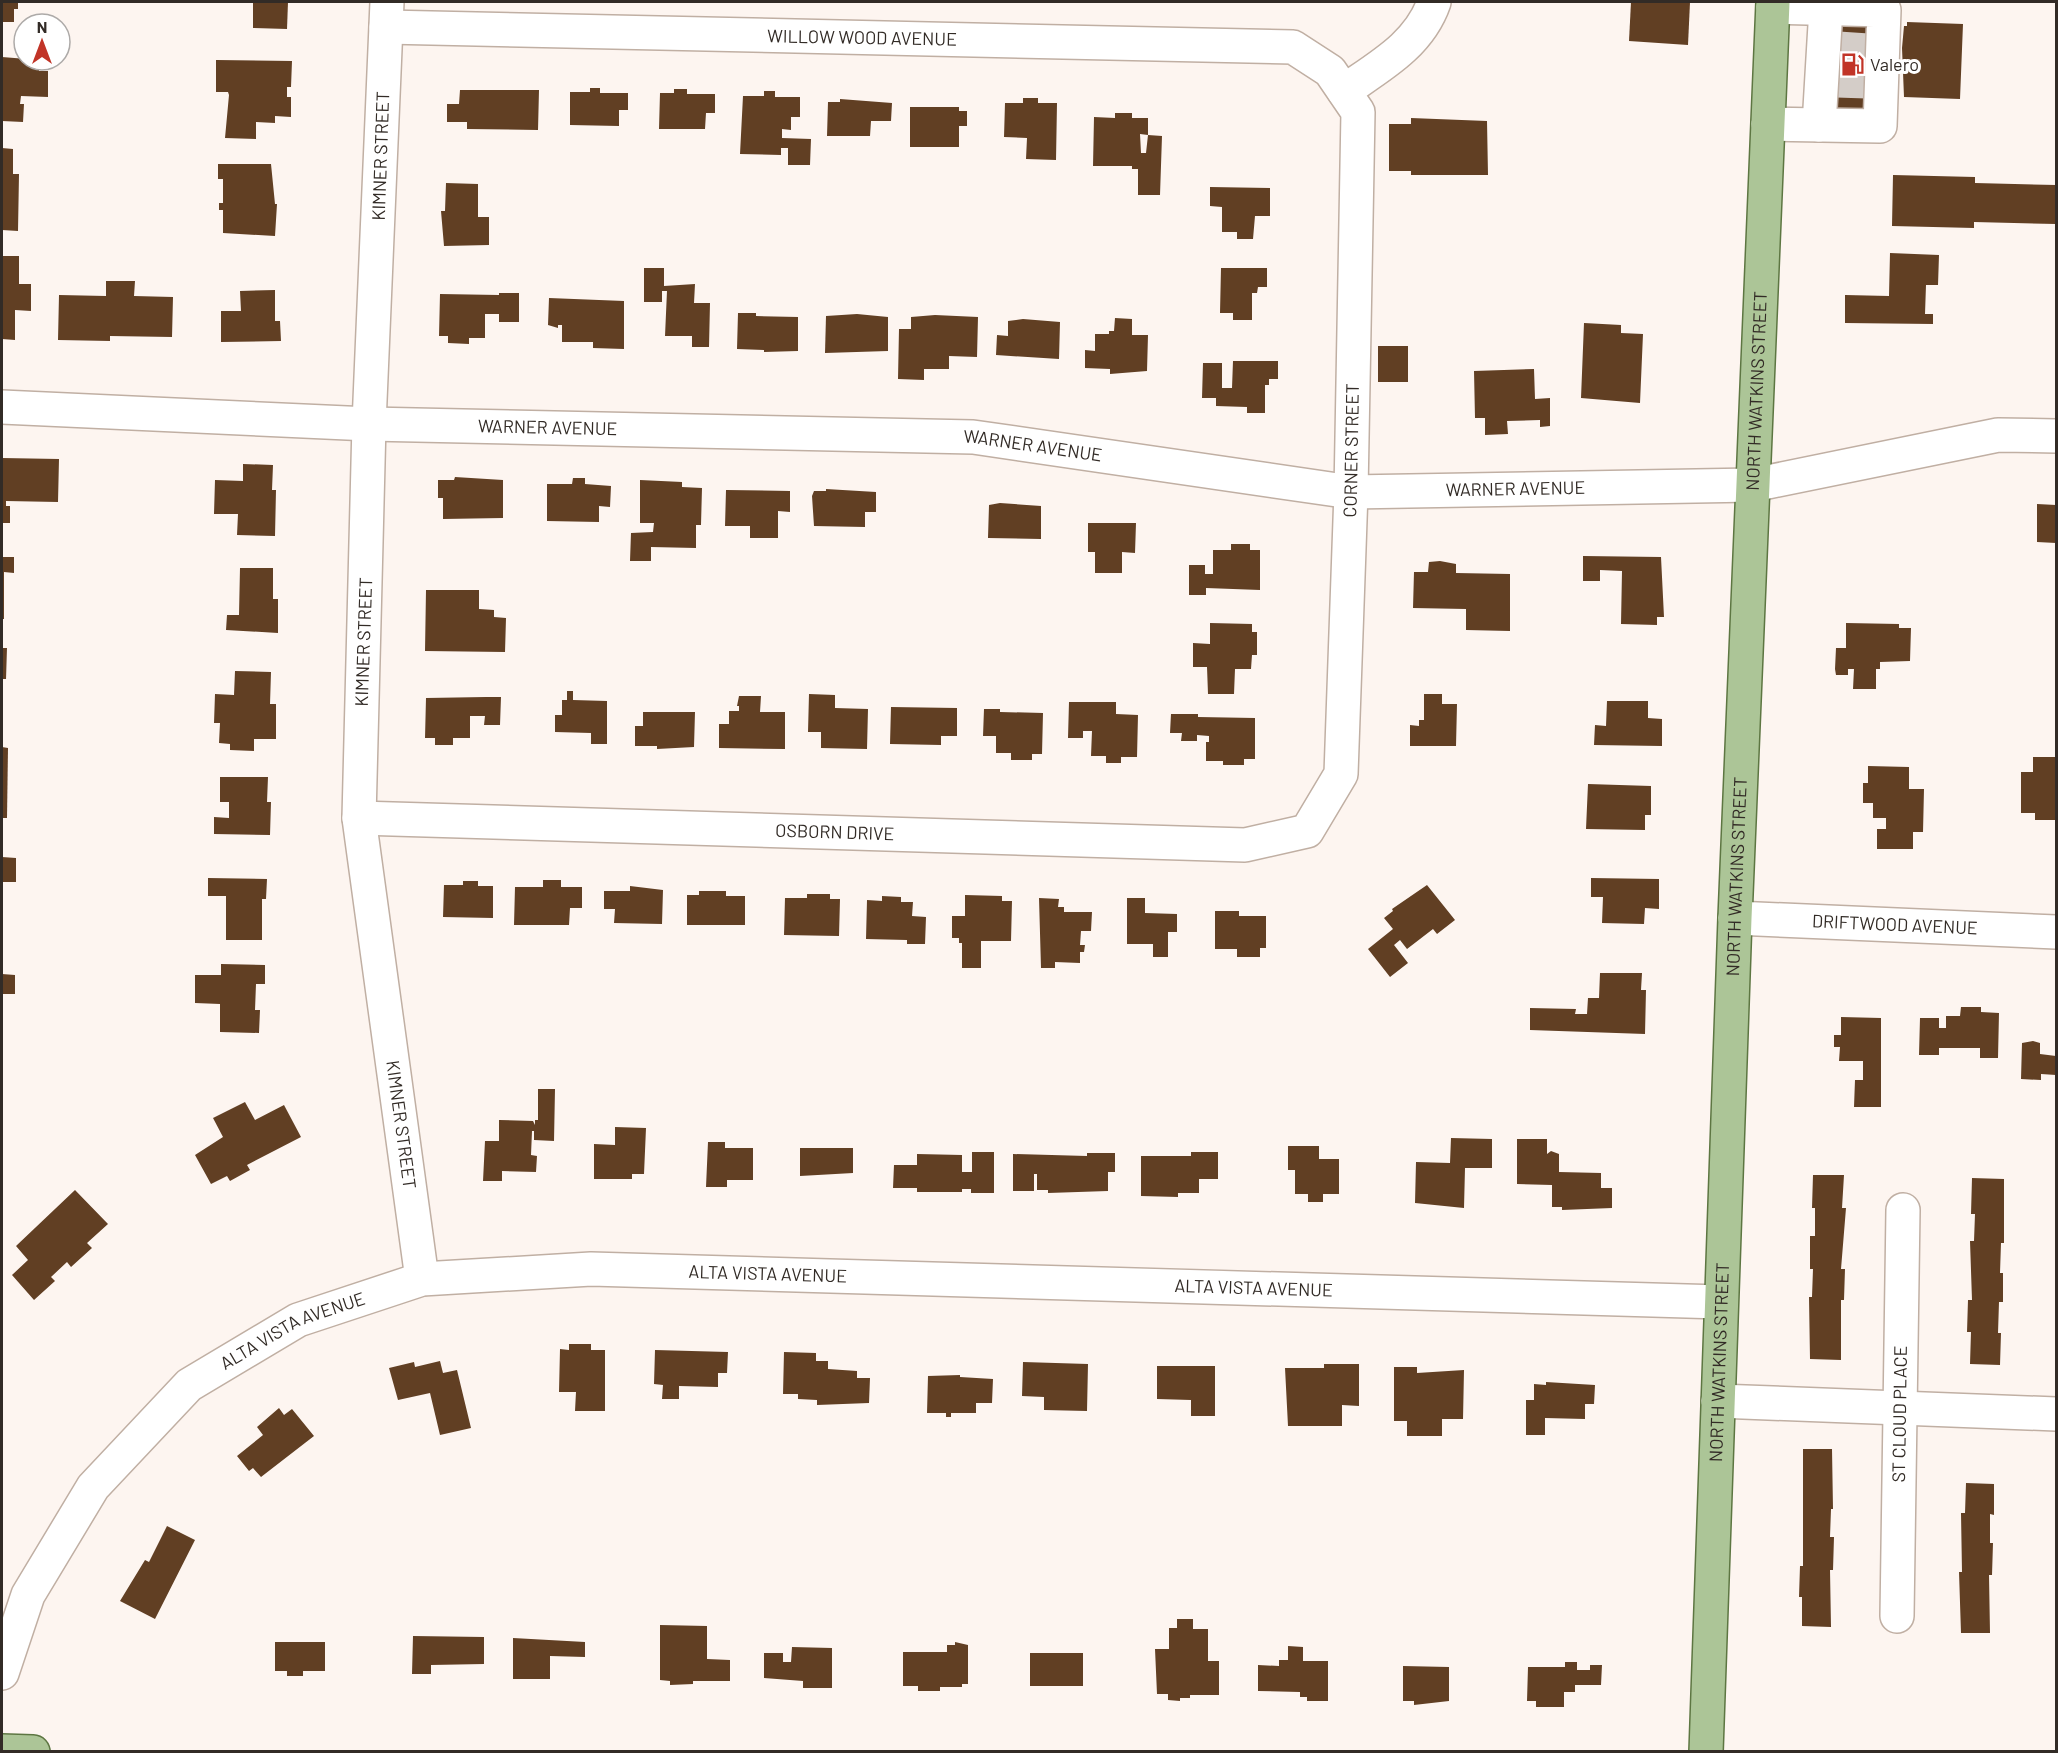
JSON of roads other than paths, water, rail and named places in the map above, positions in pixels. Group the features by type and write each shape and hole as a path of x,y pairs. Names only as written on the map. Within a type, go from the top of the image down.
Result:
{"main road":[{"name":"NORTH WATKINS STREET","path":"1706,1752 1735,918 1773,4"},
{"path":"2,1750 33,1752"}],"street":[{"path":"1337,81 1402,50 1422,29 1434,2"},
{"path":"1773,4 1884,10 1853,49 1852,81 1819,125"},
{"path":"1768,124 1880,126 1852,81 1853,49 1826,8"},
{"name":"WILLOW WOOD AVENUE","path":"387,14 1293,47 1337,81"},
{"name":"KIMNER STREET","path":"387,14 369,424 359,818 423,1279"},
{"name":"CORNER STREET","path":"1307,831 1341,774 1351,492 1358,111 1337,81"},
{"name":"WARNER AVENUE","path":"2,406 369,424 973,437 1351,492 1753,485 1998,435 2056,436"},
{"name":"OSBORN DRIVE","path":"359,818 1245,845 1307,831"},
{"name":"DRIFTWOOD AVENUE","path":"1735,918 2056,932"},
{"name":"ST CLOUD PLACE","path":"1898,1616 1903,1210"},
{"name":"ALTA VISTA AVENUE","path":"2,1673 28,1595 93,1487 189,1385 298,1320 423,1279 591,1269 1721,1302"},
{"path":"1718,1401 2056,1414"}],"tunnel":[{"path":"1838,48 1868,50"},
{"path":"1837,81 1867,82"}],"place":[{"name":"Valero","path":"1852,65"}]}
